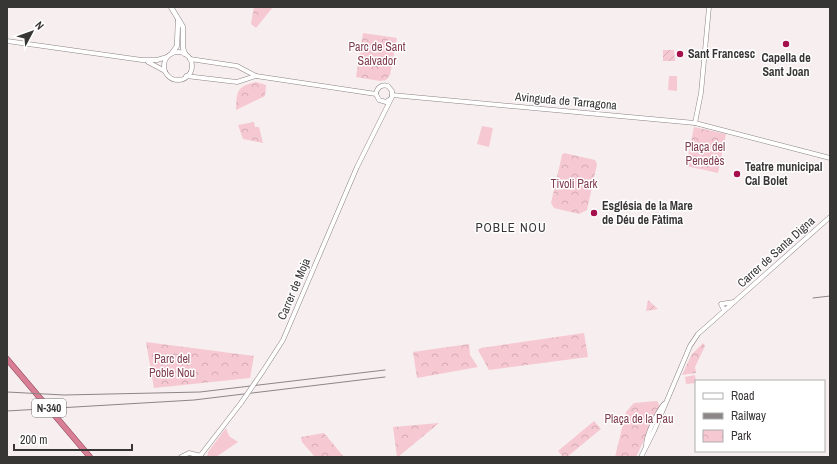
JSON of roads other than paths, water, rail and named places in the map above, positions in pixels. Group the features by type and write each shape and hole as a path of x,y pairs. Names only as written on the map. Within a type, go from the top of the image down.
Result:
{"highway":[{"name":"N-340","path":"7,359 90,457"}],"main road":[{"path":"171,7 178,17 184,32 183,48 185,54"},
{"path":"172,53 177,46 179,28 178,17"}],"street":[{"path":"695,123 700,93 709,7"},
{"path":"7,41 142,60 157,60 167,57 172,53 181,52 190,59 234,65 256,76 376,94"},
{"path":"165,71 164,63 167,57"},
{"path":"186,76 191,68 190,59"},
{"path":"142,60 152,63 175,79 186,76 237,82 242,79 256,76"},
{"path":"242,70 242,79"},
{"path":"380,101 386,102 391,97 390,88 385,86 378,88 376,94 380,101 382,116"},
{"name":"Avinguda de Tarragona","path":"391,97 695,123 830,158"},
{"name":"Carrer de Moja","path":"201,456 263,372 283,340 357,167 391,97"},
{"name":"Carrer de Santa Digna","path":"664,404 690,346 698,334 830,217"},
{"path":"724,310 721,304 735,301"},
{"path":"641,457 646,445 651,439 651,435 664,404"},
{"path":"646,445 646,440 664,404"},
{"path":"651,439 655,442"},
{"path":"181,457 189,453 201,456"}],"railway":[{"path":"813,298 830,296"},
{"path":"7,392 64,395 200,392 385,370"},
{"path":"7,411 194,400 385,377"}],"place":[{"name":"Capella de Sant Joan","path":"786,44"},
{"name":"Sant Francesc","path":"680,54"},
{"name":"Teatre municipal Cal Bolet","path":"737,174"},
{"name":"Església de la Mare de Déu de Fàtima","path":"594,213"}],"district":[{"name":"POBLE NOU","path":"511,227"}],"park label":[{"name":"Parc de Sant Salvador","path":"377,54"},
{"name":"Plaça del Penedès","path":"705,154"},
{"name":"Tivoli Park","path":"574,184"},
{"name":"Parc del Poble Nou","path":"172,366"},
{"name":"Plaça de la Pau","path":"639,419"}]}
